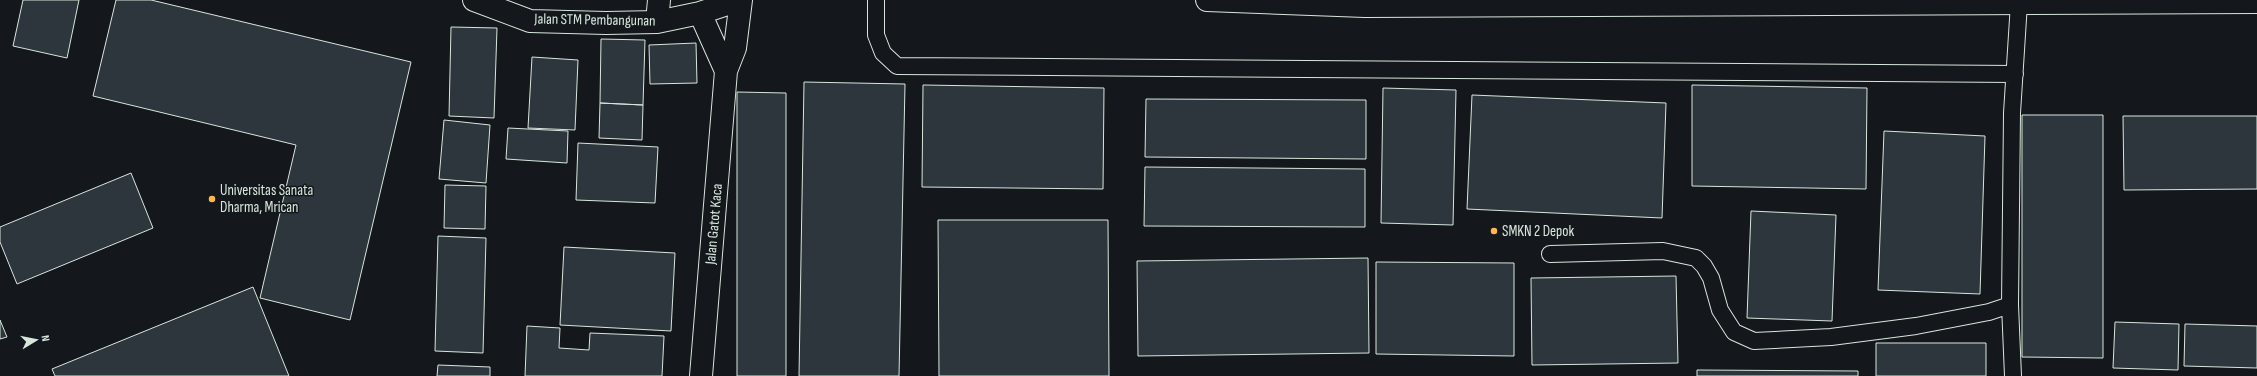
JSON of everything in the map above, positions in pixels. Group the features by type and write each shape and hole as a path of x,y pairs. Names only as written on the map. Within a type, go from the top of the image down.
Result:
{"street":[{"name":"Jalan STM Pembangunan","path":"474,0 530,21 606,23 657,22 700,13 740,0"},
{"path":"657,22 659,0"},
{"name":"Jalan Gatot Kaca","path":"701,376 726,71 735,48 740,0"},
{"path":"1207,0 1444,3 2019,1 2257,2"},
{"name":"Jalan Gatot Kaca","path":"700,13 726,71"}],"lane":[{"path":"876,0 876,36 883,53 897,66 2015,74"},
{"path":"2013,376 2010,305 2012,113 2019,1"},
{"path":"1550,254 1663,251 1696,258 1704,266 1711,278 1720,310 1734,332 1754,341 1831,337 1916,326 1989,312 2010,305"}],"building":[{"path":"23,0 79,0 67,58 13,46"},
{"path":"116,0 151,0 411,62 350,320 260,298 296,145 93,96"},
{"path":"451,27 497,28 494,118 449,116"},
{"path":"601,39 645,40 643,105 600,103"},
{"path":"696,43 697,83 650,84 649,45"},
{"path":"532,57 578,60 575,130 528,128"},
{"path":"804,82 905,84 899,376 799,376"},
{"path":"923,85 1104,88 1103,189 922,187"},
{"path":"1692,85 1867,88 1866,189 1692,186"},
{"path":"1383,88 1456,90 1453,225 1381,223"},
{"path":"737,92 786,93 786,376 737,376"},
{"path":"1472,95 1666,103 1662,218 1467,209"},
{"path":"1146,99 1366,100 1366,159 1145,157"},
{"path":"600,103 643,105 642,140 599,138"},
{"path":"2022,115 2103,115 2103,358 2022,357"},
{"path":"2123,116 2257,116 2257,189 2124,190"},
{"path":"444,120 490,125 486,183 439,179"},
{"path":"508,128 568,131 567,163 506,159"},
{"path":"1884,131 1985,136 1980,294 1878,290"},
{"path":"578,143 658,147 655,203 576,200"},
{"path":"1145,167 1365,169 1365,227 1144,226"},
{"path":"131,173 153,228 17,284 0,242 0,227"},
{"path":"445,185 486,186 485,229 444,228"},
{"path":"1751,211 1836,215 1832,321 1747,318"},
{"path":"938,220 1108,220 1109,376 939,376"},
{"path":"438,236 486,238 483,353 435,351"},
{"path":"564,247 675,253 671,331 560,325"},
{"path":"1368,258 1369,353 1138,356 1137,261"},
{"path":"1376,262 1514,263 1514,356 1376,354"},
{"path":"1676,276 1678,363 1532,365 1531,278"},
{"path":"253,287 289,376 55,376 52,369"},
{"path":"0,320 7,337 0,339"},
{"path":"2115,322 2179,324 2178,370 2113,368"},
{"path":"2185,324 2257,326 2257,368 2184,366"},
{"path":"527,326 560,328 559,348 589,350 590,333 664,336 662,376 525,376"},
{"path":"1876,343 1986,343 1986,376 1876,376"},
{"path":"438,365 490,367 490,376 437,376"},
{"path":"1697,370 1858,371 1858,376 1697,376"}],"place":[{"name":"Universitas Sanata Dharma, Mrican","path":"212,199"},
{"name":"SMKN 2 Depok","path":"1494,231"}]}
